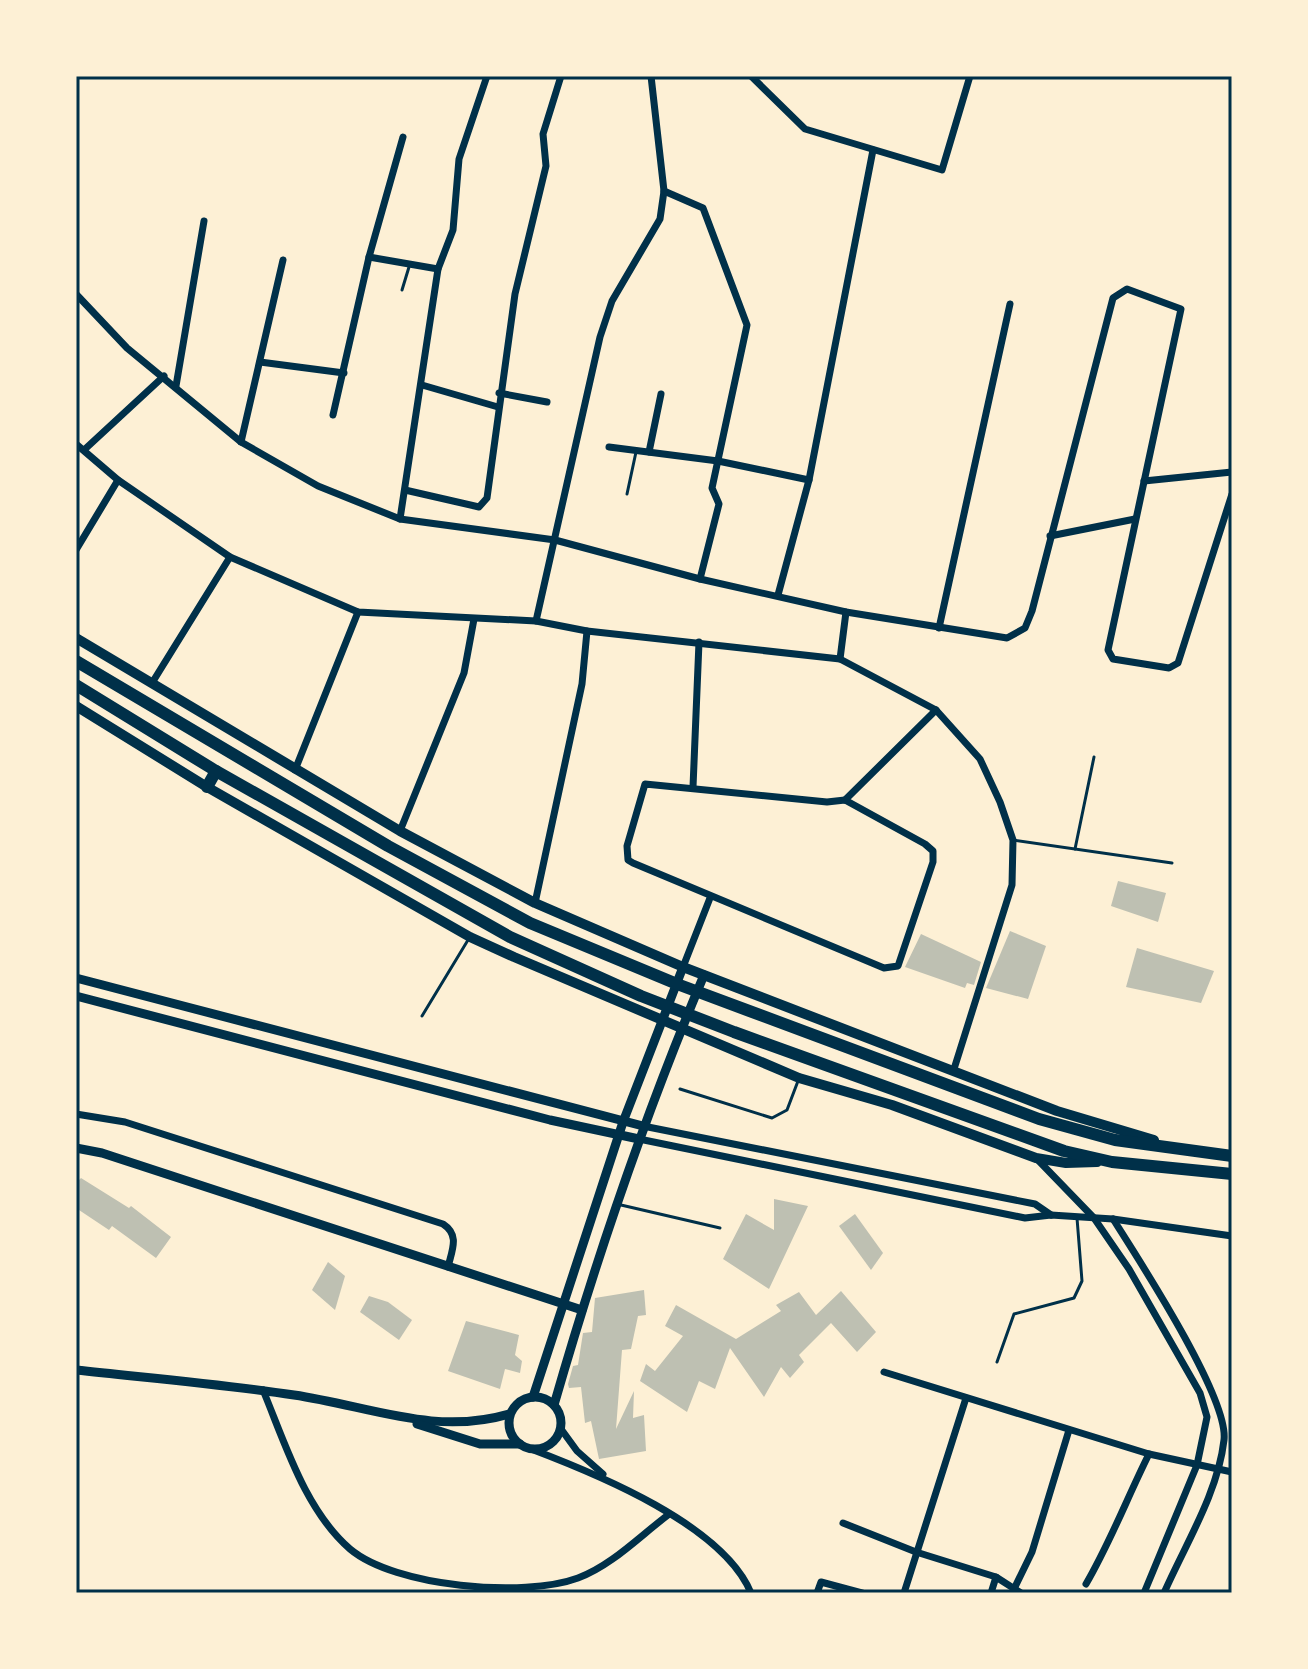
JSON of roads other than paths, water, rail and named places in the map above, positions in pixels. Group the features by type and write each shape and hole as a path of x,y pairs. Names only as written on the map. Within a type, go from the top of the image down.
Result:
{"highway":[{"path":"76,661 388,846 530,923 677,984 1039,1119 1115,1140 1225,1156"},
{"path":"76,685 216,771 456,910 668,1006 1019,1137 1112,1162 1232,1174"},
{"path":"207,787 216,771"}],"main road":[{"path":"76,638 400,831 535,903 683,967 1111,1129 1225,1156"},
{"path":"76,706 207,787 470,937 799,1078 921,1115 1036,1158 1066,1163 1112,1162"}],"street":[{"path":"400,519 438,269 453,230 459,159 487,76"},
{"path":"405,490 479,507 487,498 515,294 546,166 543,134 561,76"},
{"path":"536,621 600,337 612,301 660,219 664,191 651,76"},
{"path":"751,76 805,129 942,170 970,76"},
{"path":"333,415 369,257 403,137"},
{"path":"778,595 809,480 873,150"},
{"path":"664,191 703,208 747,325 712,488 719,504 700,579"},
{"path":"176,386 204,221"},
{"path":"369,257 438,269"},
{"path":"241,442 283,260"},
{"path":"76,294 127,348 241,442 318,486 400,519 555,540 700,579 846,612 1007,638 1025,628 1113,298 1127,289 1181,309 1108,650 1113,659 1169,668 1178,663 1232,494"},
{"path":"939,628 1010,304"},
{"path":"260,362 344,373"},
{"path":"84,450 164,376"},
{"path":"422,385 498,407"},
{"path":"499,393 547,402"},
{"path":"649,452 661,394"},
{"path":"76,444 118,480 230,557 358,612 536,621 587,631 840,659 936,710 980,759 1013,840 1012,885 954,1069"},
{"path":"609,447 718,461 809,480"},
{"path":"1144,481 1232,472"},
{"path":"76,550 118,480"},
{"path":"1050,536 1135,519"},
{"path":"152,683 230,557"},
{"path":"295,770 358,612"},
{"path":"840,659 846,612"},
{"path":"400,831 464,673 474,619"},
{"path":"535,903 582,684 587,631"},
{"path":"693,787 699,642"},
{"path":"845,800 936,710"},
{"path":"645,784 827,802 845,800 933,851 898,966 884,968 710,898 628,860 627,846 645,784"},
{"path":"533,1397 623,1122 710,898"},
{"path":"554,1405 643,1126 680,1028 704,975"},
{"path":"76,978 623,1122 1035,1204 1051,1215"},
{"path":"76,996 620,1136 1025,1218 1051,1215 1113,1219 1231,1238"},
{"path":"466,1098 473,1083"},
{"path":"76,1114 125,1122 443,1224 451,1230 455,1240 448,1267"},
{"path":"76,1148 102,1153 582,1310"},
{"path":"1036,1158 1094,1218 1129,1269 1200,1393 1207,1417 1197,1465 1144,1593"},
{"path":"1113,1219 1214,1396 1225,1437 1218,1470 1164,1593"},
{"path":"76,1370 263,1390 439,1423 476,1424 509,1414 522,1400 533,1397 554,1405 561,1417 561,1429 554,1441 544,1448 531,1449"},
{"path":"884,1372 1149,1454 1232,1472"},
{"path":"263,1390 307,1492 349,1548 376,1566 429,1583 521,1586 578,1578 598,1567 668,1515"},
{"path":"904,1593 966,1398"},
{"path":"509,1414 509,1428 520,1444"},
{"path":"395,1415 480,1444 520,1444 608,1478"},
{"path":"561,1429 577,1451 608,1478 715,1545 744,1575 751,1593"},
{"path":"1014,1590 1032,1552 1069,1430"},
{"path":"1086,1584 1114,1536 1116,1520 1149,1454"},
{"path":"843,1523 916,1552 996,1577 1021,1593"},
{"path":"991,1593 996,1577"},
{"path":"817,1593 821,1582 862,1593"}],"lane":[{"path":"402,290 410,263"},
{"path":"627,494 636,452"},
{"path":"1075,849 1094,757"},
{"path":"1013,840 1172,863"},
{"path":"422,1016 470,937"},
{"path":"680,1089 772,1118 787,1110 799,1078"},
{"path":"618,1204 720,1228"},
{"path":"997,1362 1014,1314 1074,1298 1082,1281 1077,1218"}]}
